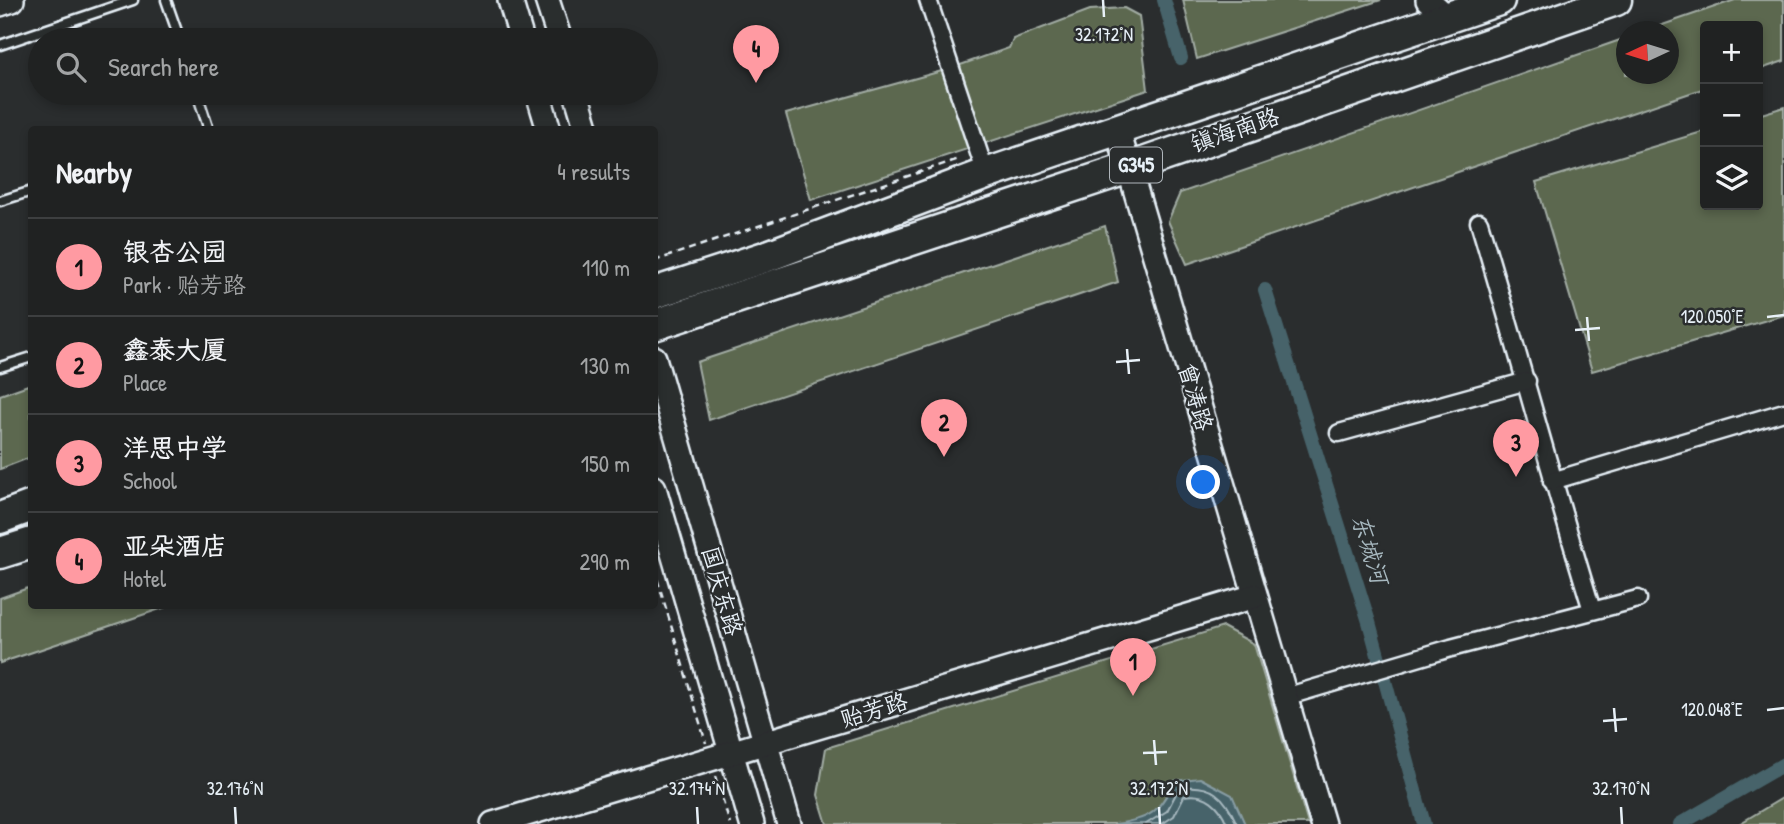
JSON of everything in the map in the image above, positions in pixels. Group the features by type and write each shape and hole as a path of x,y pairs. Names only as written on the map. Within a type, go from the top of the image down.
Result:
{"highway":[{"name":"镇海南路","path":"658,292 765,257 982,164 1118,131 1438,9 1499,0"},
{"name":"镇海南路","path":"658,324 1129,168 1616,0"},
{"path":"0,517 28,507"},
{"path":"0,553 28,543"}],"street":[{"path":"0,4 12,0"},
{"path":"510,0 518,28"},
{"path":"547,0 555,28"},
{"path":"928,0 982,164"},
{"path":"542,105 548,126"},
{"path":"580,105 586,126"},
{"name":"曾涛路","path":"1118,131 1323,824"},
{"path":"1479,222 1527,381 1552,481 1592,610"},
{"name":"国庆东路","path":"658,372 789,824"},
{"path":"1339,433 1527,381"},
{"path":"1552,481 1784,412"},
{"name":"国庆东路","path":"658,504 721,756 752,824"},
{"name":"贻芳路","path":"493,824 1255,596"},
{"path":"1285,696 1451,648 1638,599"}],"lane":[{"path":"50,28 133,0"},
{"path":"166,0 176,28"},
{"path":"0,45 28,36"},
{"path":"201,105 208,126"},
{"path":"0,201 28,192"},
{"path":"0,367 28,358"}],"path":[{"path":"658,260 982,164"},
{"path":"658,579 721,756 730,824"}],"green space":[{"path":"1183,0 1381,0 1197,59"},
{"path":"1735,0 1784,0 1784,61 1763,68 1763,21 1700,21 1700,90 1187,264 1168,221 1180,193 1616,41 1616,84 1679,84 1679,21 1674,21"},
{"path":"1124,8 1139,16 1148,90 811,200 786,114 949,69 1009,48 1013,39 1090,10"},
{"path":"1784,107 1784,315 1592,371 1536,182 1700,133 1700,210 1763,210 1763,113"},
{"path":"1105,226 1118,282 709,420 697,362"},
{"path":"28,385 28,458 0,469 0,395"},
{"path":"28,588 28,609 160,609 0,663 0,598"},
{"path":"1223,627 1254,644 1308,824 827,824 818,795 826,748"},
{"path":"1784,797 1784,824 1739,824"}],"water":[{"path":"1200,778 1232,795 1245,824 1115,824 1152,813 1163,801 1174,781"}],"waterway":[{"name":"东城河","path":"1164,0 1181,58"},
{"name":"东城河","path":"1265,290 1369,622 1424,824"},
{"path":"1680,824 1784,764"}],"place":[{"name":"亚朵酒店","path":"756,83"},
{"name":"鑫泰大厦","path":"944,457"},
{"name":"洋思中学","path":"1516,477"},
{"name":"银杏公园","path":"1133,696"}]}
